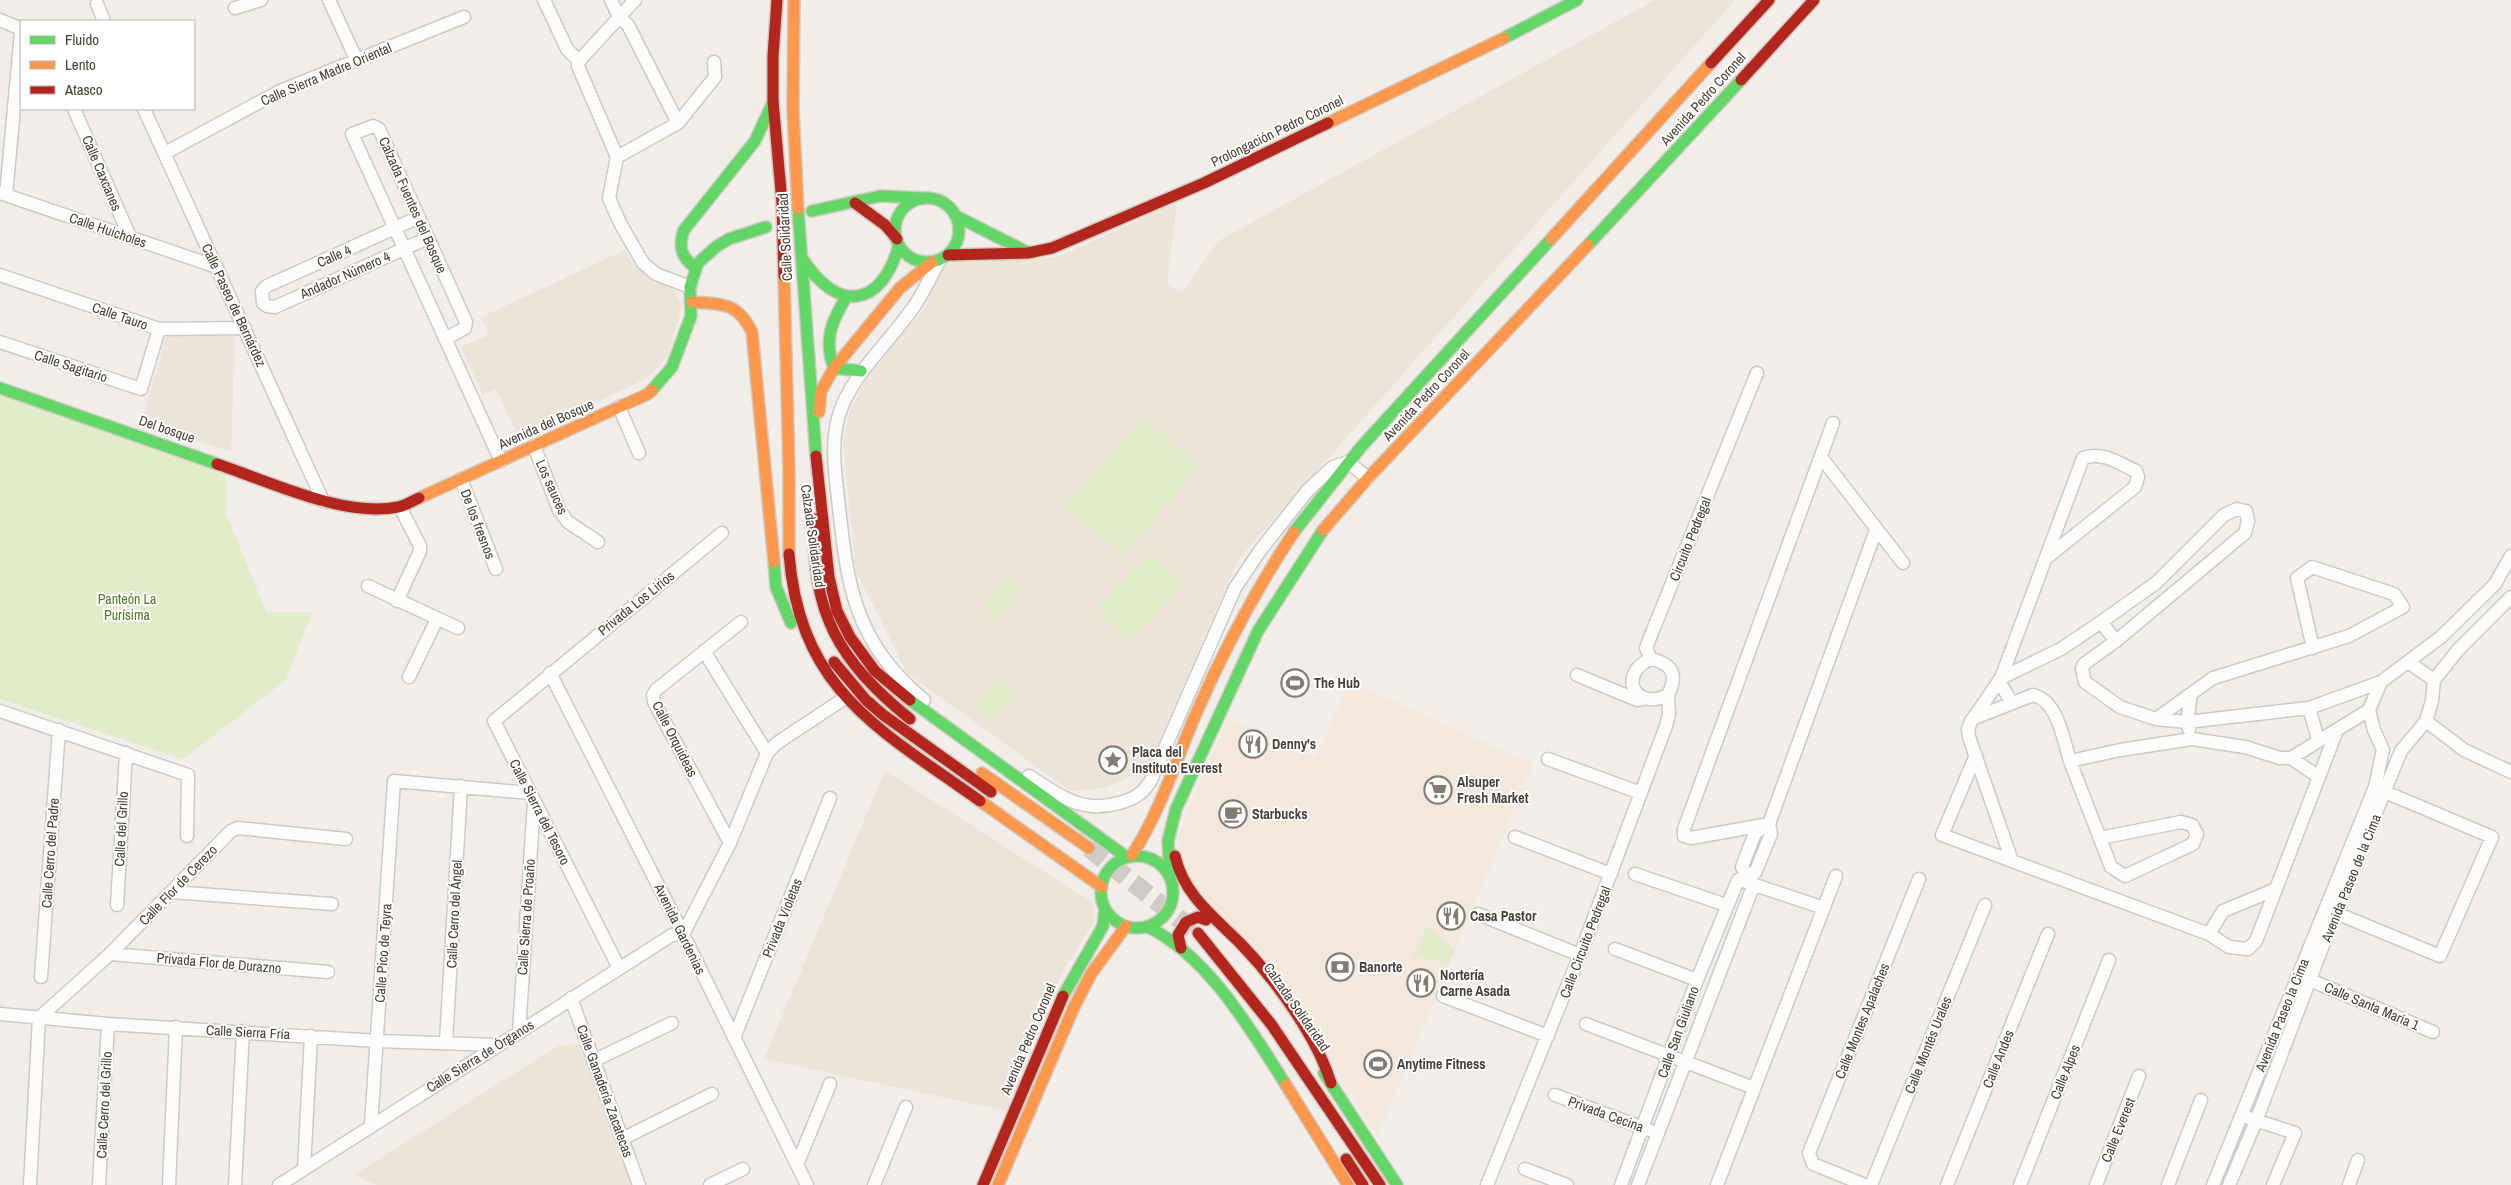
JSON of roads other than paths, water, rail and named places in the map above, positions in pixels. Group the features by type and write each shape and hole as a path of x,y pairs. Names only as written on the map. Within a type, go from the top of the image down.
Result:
{"main road":[{"name":"Calle Solidaridad","path":"777,0 773,56 773,101 782,204 789,470"},
{"name":"Calle Solidaridad","path":"794,0 792,100 800,255 817,472"},
{"name":"Prolongación Pedro Coronel","path":"940,259 1028,253 1052,248 1204,183 1533,24 1577,0"},
{"name":"Avenida Pedro Coronel","path":"1128,856 1150,828 1195,716 1233,633 1282,550 1348,462 1450,347 1769,0"},
{"name":"Avenida Pedro Coronel","path":"1170,875 1167,854 1171,821 1258,631 1279,594 1315,540 1368,478 1661,167 1814,0"},
{"path":"766,227 718,246 696,268 685,260 681,253 680,245 684,230 755,141 773,101"},
{"path":"812,211 838,204 856,203 880,196 927,198 944,203 956,216 1028,253"},
{"path":"800,255 808,271 819,284 837,294 847,296 867,294 881,286 890,276 897,260 896,224 904,208 910,203 927,198"},
{"path":"856,203 885,225 913,259 940,259"},
{"path":"815,450 822,391 834,368 900,288 940,259 957,241 959,232 956,216"},
{"name":"Avenida del Bosque","path":"324,501 339,506 386,509 400,507 648,394 672,367 691,316 690,288 696,268"},
{"path":"834,368 828,352 829,329 847,296"},
{"path":"692,302 728,304 745,315 752,332 776,588 795,632 810,656 823,668"},
{"path":"834,368 861,371"},
{"name":"Del bosque","path":"0,388 324,501"},
{"name":"Calzada Solidaridad","path":"789,470 787,535 791,584 803,629 823,668 845,698 876,727 1102,887"},
{"name":"Calzada Solidaridad","path":"789,470 804,588 818,631 831,659 841,672 866,700 894,723 1089,857"},
{"name":"Calzada Solidaridad","path":"817,472 811,551 819,598 833,636 843,651 862,676 894,707 1089,857"},
{"name":"Calzada Solidaridad","path":"817,472 829,577 837,611 858,650 876,671 902,694 1128,856"},
{"path":"1230,689 1228,679 1247,640 1245,632 1241,630 1233,633"},
{"path":"1217,717 1217,734 1177,824 1175,837 1177,867 1191,892 1241,944 1269,978 1326,1065 1331,1083"},
{"path":"1066,862 1082,867 1089,857 1101,846 1098,839 1088,828"},
{"path":"1148,927 1161,919 1170,907 1174,887 1170,875 1163,866 1153,860 1128,856 1107,873 1102,887 1105,908 1114,919 1126,926 1148,927 1168,936 1190,941 1237,993 1363,1185"},
{"name":"Calzada Solidaridad","path":"1174,887 1254,970 1379,1157 1390,1180 1397,1185"},
{"name":"Avenida Pedro Coronel","path":"983,1185 1066,987 1103,926 1105,908"},
{"path":"1206,920 1198,917 1186,922 1178,935 1225,963 1255,1000 1380,1185"},
{"path":"998,1185 1074,1007 1091,974 1126,926"},
{"path":"1190,941 1208,974 1239,1014 1275,1067 1348,1185"}],"street":[{"path":"235,8 261,0"},
{"path":"329,0 357,61"},
{"path":"544,0 567,49 579,60"},
{"path":"611,0 619,17 628,26 678,123"},
{"path":"635,0 579,60 578,66 617,157 609,198 620,224 643,263 656,274 690,288"},
{"path":"96,4 104,20"},
{"name":"Calle Sierra Madre Oriental","path":"164,153 280,91 464,16"},
{"path":"0,20 20,30"},
{"path":"3,194 20,40"},
{"path":"617,157 678,123 715,77 714,62"},
{"name":"Calle Caxcanes","path":"74,110 130,237"},
{"name":"Calle Paseo de Bernárdez","path":"144,110 324,501"},
{"name":"Calzada Fuentes del Bosque","path":"445,339 465,328 466,322 419,217 379,129 373,126 352,134 445,339 501,461"},
{"name":"Calle Huicholes","path":"3,194 217,267"},
{"name":"Calle 4","path":"263,303 262,290 267,286 419,217"},
{"name":"Andador Número 4","path":"263,303 274,307 428,238"},
{"path":"940,259 911,311 861,371 840,412 834,444 834,468 845,567 855,604 866,628 891,667 911,689 935,709 1033,779 1076,804 1094,808 1106,808 1132,800 1143,792 1150,782 1235,588 1259,552 1308,490 1333,467 1348,462 1368,478"},
{"name":"Calle Tauro","path":"0,275 159,329 245,328"},
{"name":"Calle Sagitario","path":"0,342 141,389 159,329"},
{"name":"Circuito Pedregal","path":"1652,659 1646,648 1757,374"},
{"path":"619,407 640,453"},
{"path":"1769,824 1691,838 1684,836 1684,829 1833,423"},
{"name":"Los sauces","path":"534,446 559,510 568,522 598,542"},
{"path":"2012,861 1968,729 1972,720 2000,680 2083,458 2093,454 2101,455 2136,471 2138,477 2135,487 2046,559"},
{"path":"1820,457 1903,563"},
{"name":"De los fresnos","path":"461,479 496,569"},
{"path":"397,601 420,551 420,546 400,507"},
{"path":"2000,680 2061,649 2156,583 2224,515 2237,509 2246,511 2248,520 2245,532 2116,642 2084,664 2082,668 2085,682 2120,707 2156,719 2187,722 2309,708 2381,682 2408,662 2440,636 2495,584 2511,556"},
{"path":"1746,880 1755,873 1771,834 1769,824 1876,530"},
{"name":"Privada Los Lirios","path":"550,673 722,533"},
{"path":"2156,719 2213,678 2313,648 2349,636 2403,607 2394,594 2312,568 2297,578 2313,648"},
{"path":"2495,584 2511,597"},
{"path":"368,586 458,628"},
{"name":"Avenida Paseo de la Cima","path":"2228,1185 2256,1121 2336,913 2380,790 2401,751 2426,721 2434,680 2458,650 2511,597"},
{"path":"409,676 437,619"},
{"name":"Calle Orquídeas","path":"730,843 658,710 653,695 741,622"},
{"path":"2101,622 2116,642"},
{"path":"704,651 767,753"},
{"path":"1577,675 1637,700 1643,698 1656,701 1668,695 1674,684 1672,671 1664,662 1652,659 1639,664 1632,676 1634,689 1643,698"},
{"path":"2408,662 2434,680"},
{"name":"Calle Sierra del Tesoro","path":"550,673 494,721 619,968"},
{"name":"Avenida Gardenias","path":"550,673 683,934 807,1185"},
{"path":"2000,680 2012,703"},
{"path":"2291,758 2318,739 2337,730 2369,710 2381,682"},
{"path":"2191,694 2187,722 2192,739"},
{"name":"Calle Circuito Pedregal","path":"1487,1185 1580,955 1666,726 1669,714 1668,695"},
{"path":"1972,720 2033,695 2041,697 2052,708 2070,761 2111,867 2125,876 2193,844 2197,834 2192,825 2181,822 2100,838"},
{"path":"683,934 730,843 767,753 777,743 845,698"},
{"path":"2309,708 2318,739"},
{"path":"2369,710 2374,730 2384,750 2401,751"},
{"path":"0,711 188,774 187,836"},
{"path":"2426,721 2464,750 2511,772"},
{"name":"Calle Cerro del Padre","path":"41,977 59,730"},
{"path":"1976,755 1942,835 2209,934 2229,946 2248,949 2256,941 2337,730"},
{"path":"2070,761 2120,750 2192,739 2245,747 2280,758 2291,758 2319,777"},
{"name":"Avenida Paseo la Cima","path":"2213,1185 2380,790 2384,750"},
{"name":"Calle del Grillo","path":"117,905 126,753"},
{"path":"1548,759 1641,793"},
{"name":"Calle Pico de Teyra","path":"371,1125 394,781 461,786"},
{"path":"461,786 532,798"},
{"name":"Calle Cerro del Ángel","path":"446,1042 461,786"},
{"path":"2336,913 2440,956 2492,837 2380,790"},
{"name":"Calle Sierra de Proaño","path":"519,1032 532,798"},
{"name":"Privada Violetas","path":"734,1038 830,798"},
{"name":"Calle Flor de Cerezo","path":"39,1018 110,954 231,831 238,828 346,839"},
{"path":"1515,837 1611,874"},
{"path":"1635,874 1726,905"},
{"path":"1717,1185 1836,876"},
{"name":"Calle Montes Apalaches","path":"1865,1185 1813,1164 1809,1154 1919,879"},
{"path":"1746,880 1824,908"},
{"name":"Calle San Giuliano","path":"1621,1185 1726,905 1746,880"},
{"name":"Calle San Giuliano","path":"1638,1185 1656,1132 1684,1062 1746,880"},
{"path":"2209,934 2223,911 2276,889"},
{"path":"172,892 332,904"},
{"name":"Calle Montés Urales","path":"1871,1185 1985,904"},
{"path":"1478,914 1580,955"},
{"name":"Calle Sierra de Órganos","path":"279,1185 672,935 683,934"},
{"name":"Calle Andes","path":"1947,1185 2048,934"},
{"path":"1615,949 1697,980"},
{"name":"Privada Flor de Durazno","path":"110,954 328,972"},
{"name":"Calle Alpes","path":"2020,1185 2110,960"},
{"name":"Calle Santa María 1","path":"2310,980 2433,1032"},
{"path":"1442,996 1548,1036"},
{"name":"Calle Ganadería Zacatecas","path":"571,998 639,1185"},
{"name":"Calle Sierra Fría","path":"0,1014 108,1024 243,1031 377,1041 497,1045"},
{"path":"30,1185 39,1018"},
{"name":"Calle Cerro del Grillo","path":"99,1185 108,1024"},
{"path":"594,1060 672,1024"},
{"path":"1586,1024 1754,1088"},
{"path":"168,1185 176,1027"},
{"path":"235,1185 243,1031"},
{"path":"304,1169 312,1036"},
{"name":"Calle Everest","path":"2096,1185 2139,1076"},
{"path":"797,1165 830,1084"},
{"path":"622,1139 712,1094"},
{"name":"Privada Cecina","path":"1555,1095 1656,1132"},
{"path":"2168,1185 2201,1100"},
{"path":"874,1185 906,1107"},
{"path":"2242,1115 2295,1133 2273,1185"},
{"path":"2349,1185 2358,1160"},
{"path":"710,1185 743,1169"},
{"path":"1525,1169 1568,1185"}],"tunnel":[{"path":"1089,848 1197,933"}],"place":[{"name":"The Hub","path":"1295,683"},
{"name":"Denny's","path":"1253,744"},
{"name":"Placa del Instituto Everest","path":"1113,760"},
{"name":"Alsuper Fresh Market","path":"1438,790"},
{"name":"Starbucks","path":"1233,814"},
{"name":"Casa Pastor","path":"1451,916"},
{"name":"Banorte","path":"1340,967"},
{"name":"Nortería Carne Asada","path":"1421,983"},
{"name":"Anytime Fitness","path":"1378,1064"}],"park label":[{"name":"Panteón La Purísima","path":"127,608"}]}
